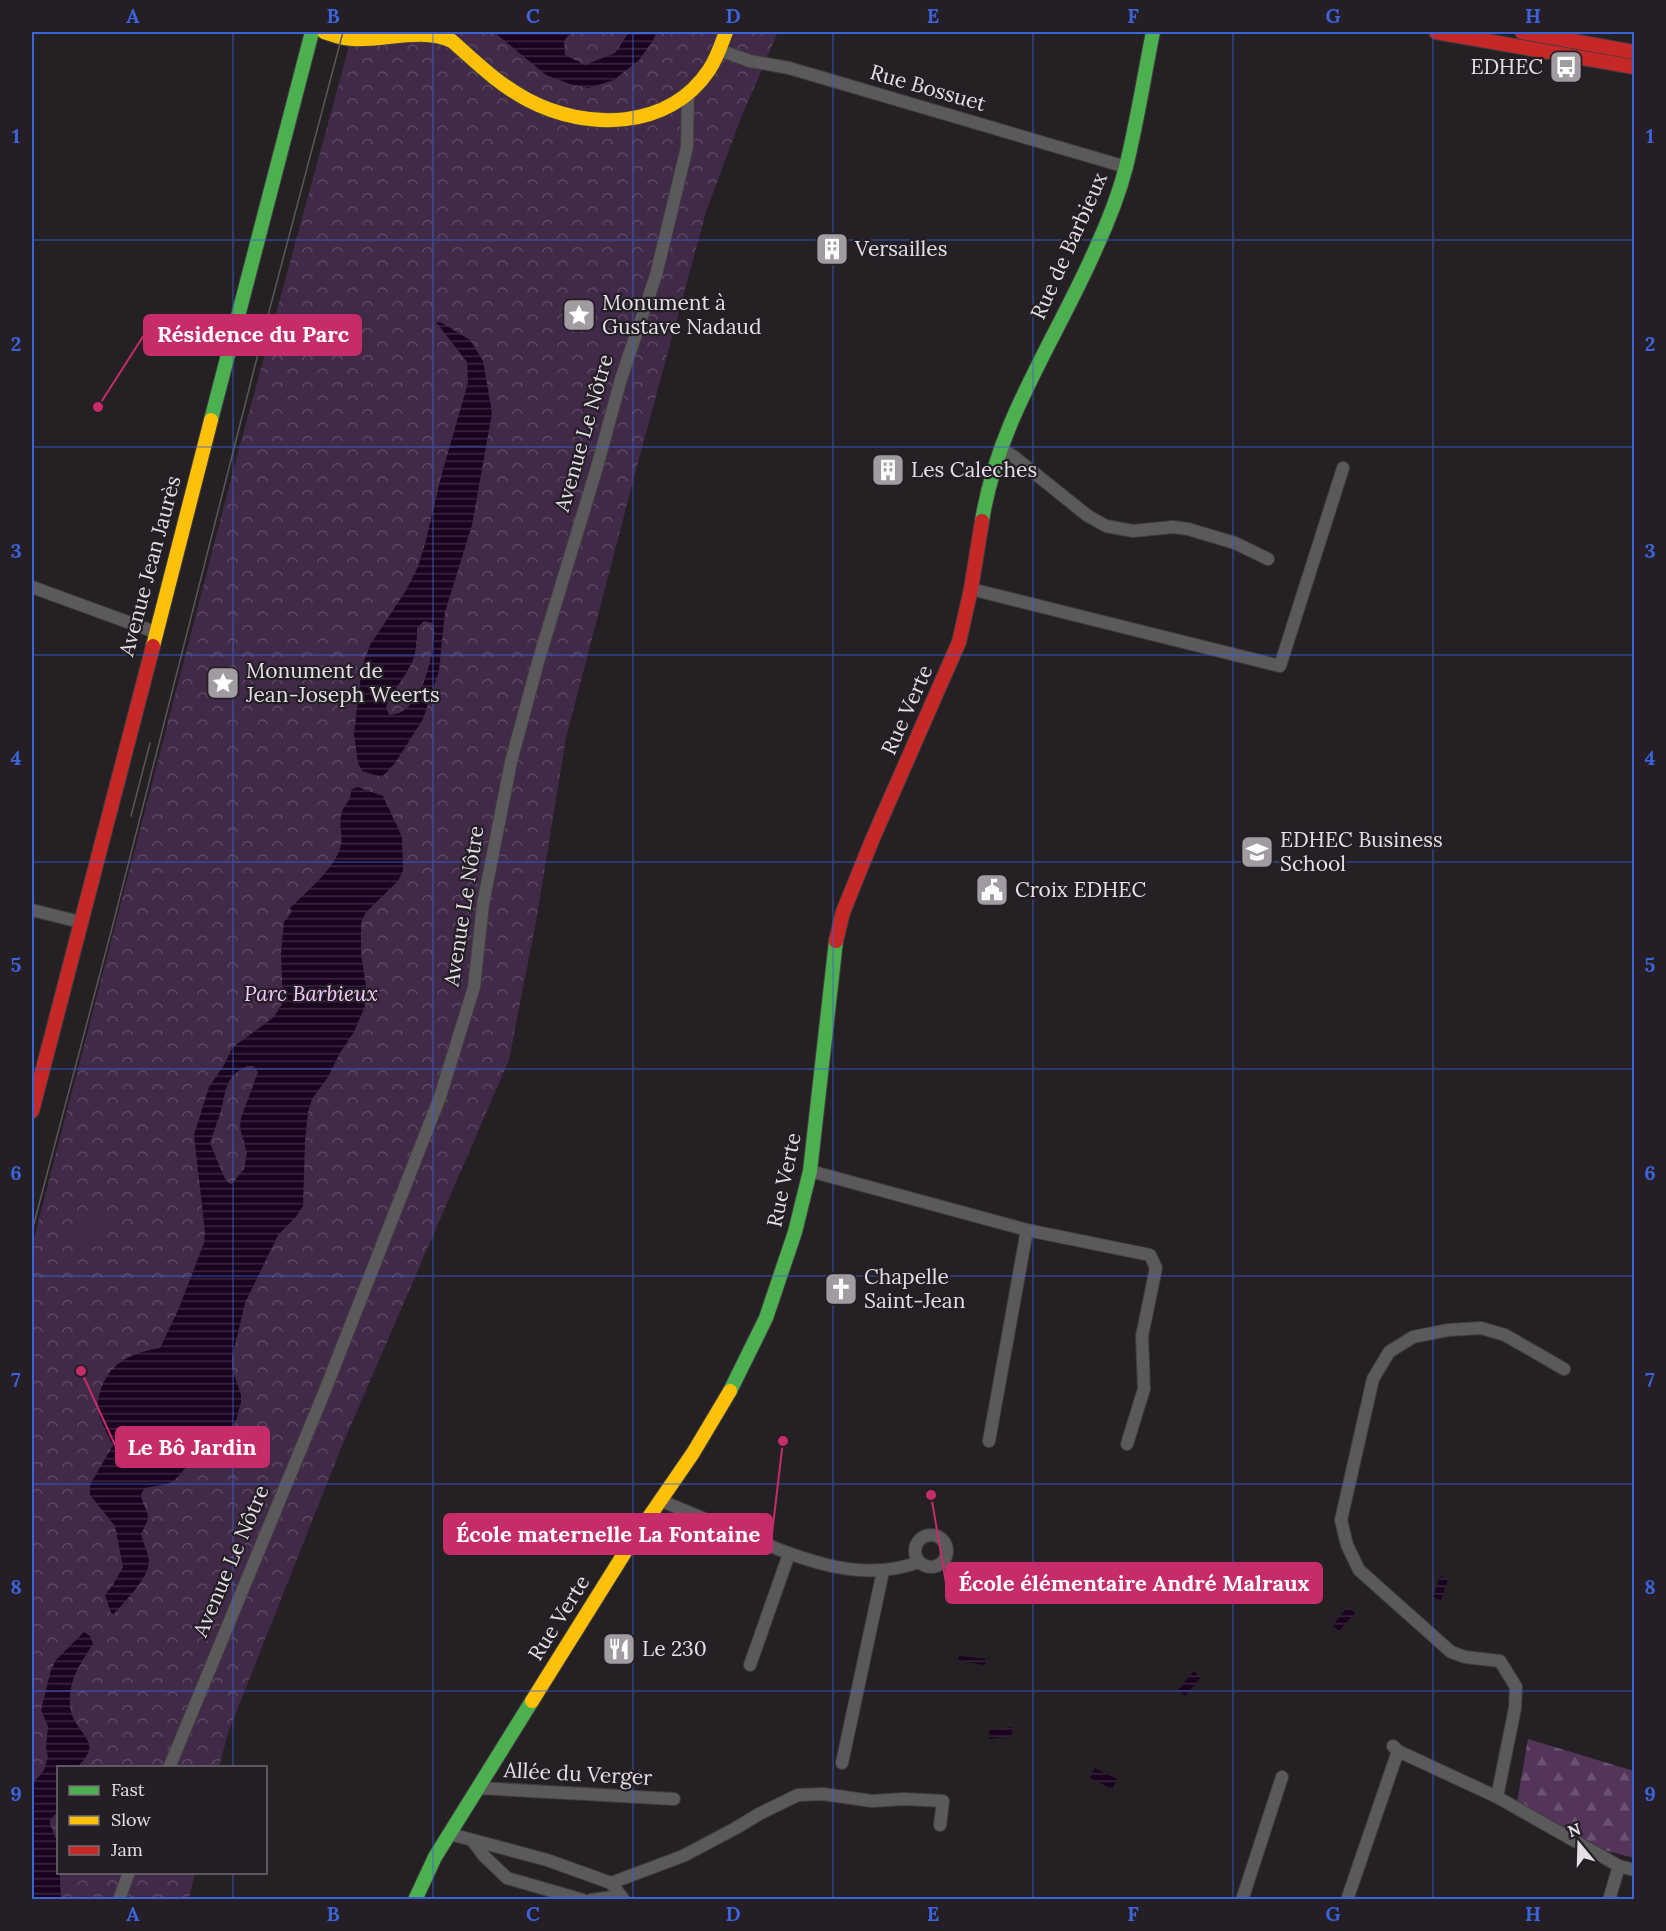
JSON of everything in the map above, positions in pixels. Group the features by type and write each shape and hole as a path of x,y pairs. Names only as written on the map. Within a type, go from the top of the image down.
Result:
{"street":[{"name":"Avenue Jean Jaurès","path":"32,1112 312,32"},
{"path":"324,32 349,39 443,36 501,83 530,101 552,111 588,120 615,122 635,119 663,109 688,94 708,73 726,32"},
{"name":"Rue de Barbieux","path":"1019,401 1096,249 1114,204 1126,167 1153,32"},
{"path":"1436,32 1635,67"},
{"path":"1521,32 1635,52"},
{"name":"Rue Bossuet","path":"719,50 750,61 789,68 1126,167"},
{"name":"Avenue Le Nôtre","path":"169,1766 320,1404 440,1097 474,987 483,904 511,762 528,697 621,379 659,264 687,147 688,94"},
{"name":"Rue Verte","path":"415,1899 435,1857 627,1549 724,1403 756,1342 776,1294 810,1171 831,976 843,912 953,657 963,628 982,514 992,473 1019,401"},
{"path":"1000,448 1095,521 1133,531 1173,527 1188,529 1235,543 1268,559"},
{"path":"971,590 1280,666 1342,468"},
{"path":"32,587 155,632"},
{"path":"32,910 80,922"},
{"path":"810,1171 1027,1230 1150,1255 1156,1268 1142,1336 1144,1389 1127,1444"},
{"path":"989,1441 1027,1230"},
{"path":"1497,1797 1515,1708 1516,1687 1500,1661 1464,1657 1451,1652 1359,1570 1347,1545 1341,1521 1372,1379 1389,1352 1413,1337 1448,1330 1481,1328 1505,1335 1564,1369"},
{"path":"660,1500 789,1554 823,1565 883,1571 919,1562"},
{"path":"750,1665 789,1554"},
{"path":"842,1762 883,1571"},
{"path":"1347,1899 1395,1749 1497,1797 1618,1866 1635,1870"},
{"path":"1242,1899 1282,1777"},
{"name":"Allée du Verger","path":"479,1788 674,1799"},
{"path":"611,1883 683,1856 798,1795 823,1794 872,1801 904,1799 943,1801 940,1826"},
{"path":"450,1834 547,1860 611,1883 622,1898"},
{"path":"472,1840 484,1856 507,1878 583,1899"},
{"path":"1609,1899 1618,1866"},
{"path":"119,1899 128,1874"},
{"path":"591,1899 622,1898"}],"green space":[{"name":"Parc Barbieux","path":"353,32 778,32 740,120 706,212 637,466 566,738 537,916 509,1060 341,1448 228,1733 219,1766 57,1766 57,1874 195,1874 189,1899 32,1900 32,1246 237,456"},
{"path":"76,1211 108,1218 102,1247 70,1242"},
{"path":"1528,1739 1634,1771 1634,1858 1600,1849 1517,1802"}],"shaded area":[{"path":"494,32 571,32 564,41 565,55 585,65 615,53 629,32 657,32 639,60 614,80 588,88 546,75"},
{"path":"436,322 442,323 470,340 483,361 492,413 472,525 445,612 439,671 423,719 395,763 382,777 362,771 358,763 354,734 362,667 370,645 405,592 418,567 468,383 467,362","holes":["424,621 432,623 434,634 431,655 421,689 408,707 399,713 389,715 386,707 415,654 417,628"]},
{"path":"357,787 383,796 402,837 403,871 398,881 366,912 361,923 361,954 366,986 365,1006 354,1032 328,1077 312,1099 308,1112 305,1142 303,1206 278,1235 245,1303 232,1358 232,1368 241,1395 236,1421 220,1444 188,1465 174,1481 145,1488 141,1494 148,1516 141,1534 149,1559 148,1569 114,1614 111,1613 105,1595 123,1567 115,1526 90,1495 90,1485 113,1445 100,1416 98,1402 100,1392 109,1373 116,1366 131,1356 160,1348 179,1308 204,1243 205,1232 194,1135 209,1087 233,1047 274,1017 283,1002 281,953 284,922 292,912 290,908 320,879 338,854 341,845 341,816 351,790","holes":["253,1066 258,1072 241,1118 240,1128 247,1153 244,1169 232,1184 225,1179 210,1143 230,1080 240,1070"]},
{"path":"1440,1576 1448,1579 1441,1600 1433,1597"},
{"path":"1348,1607 1355,1613 1339,1631 1333,1625"},
{"path":"84,1632 90,1636 93,1644 79,1666 70,1697 72,1716 89,1743 89,1750 78,1766 57,1766 57,1812 50,1820 50,1824 57,1842 57,1874 60,1874 61,1899 32,1899 32,1785 44,1770 48,1757 46,1747 48,1726 41,1710 51,1670 56,1660"},
{"path":"959,1656 986,1659 985,1665 958,1661"},
{"path":"1194,1671 1201,1677 1185,1696 1178,1690"},
{"path":"1012,1727 1012,1736 990,1739 989,1730"},
{"path":"1095,1768 1117,1779 1112,1789 1090,1778"}],"tram line":[{"path":"32,1231 343,32"},
{"path":"131,816 150,743"}],"traffic: fast":[{"path":"211,420 312,32"},
{"path":"982,521 990,484 1015,414 1080,282 1117,198 1130,150 1153,32"},
{"path":"730,1391 766,1318 795,1232 810,1171 836,941"},
{"path":"415,1900 435,1857 532,1701"}],"traffic: slow":[{"path":"324,32 352,39 415,35 440,37 452,41 498,80 528,100 576,117 601,120 626,119 650,114 672,104 692,90 709,70 726,32"},
{"path":"153,646 211,420"},
{"path":"532,1701 627,1549 693,1453 730,1391"}],"traffic: jam":[{"path":"1436,32 1634,67"},
{"path":"1522,32 1634,52"},
{"path":"836,941 843,912 873,838 959,642 971,589 982,521"},
{"path":"32,1111 153,646"}],"place":[{"name":"EDHEC","path":"1566,67"},
{"name":"Versailles","path":"832,249"},
{"name":"Monument à Gustave Nadaud","path":"579,315"},
{"name":"Résidence du Parc","path":"98,407"},
{"name":"Les Caleches","path":"888,470"},
{"name":"Monument de Jean-Joseph Weerts","path":"223,683"},
{"name":"EDHEC Business School","path":"1257,852"},
{"name":"Croix EDHEC","path":"992,890"},
{"name":"Chapelle Saint-Jean","path":"841,1289"},
{"name":"Le Bô Jardin","path":"81,1371"},
{"name":"École maternelle La Fontaine","path":"783,1441"},
{"name":"École élémentaire André Malraux","path":"931,1495"},
{"name":"Le 230","path":"619,1649"}]}
